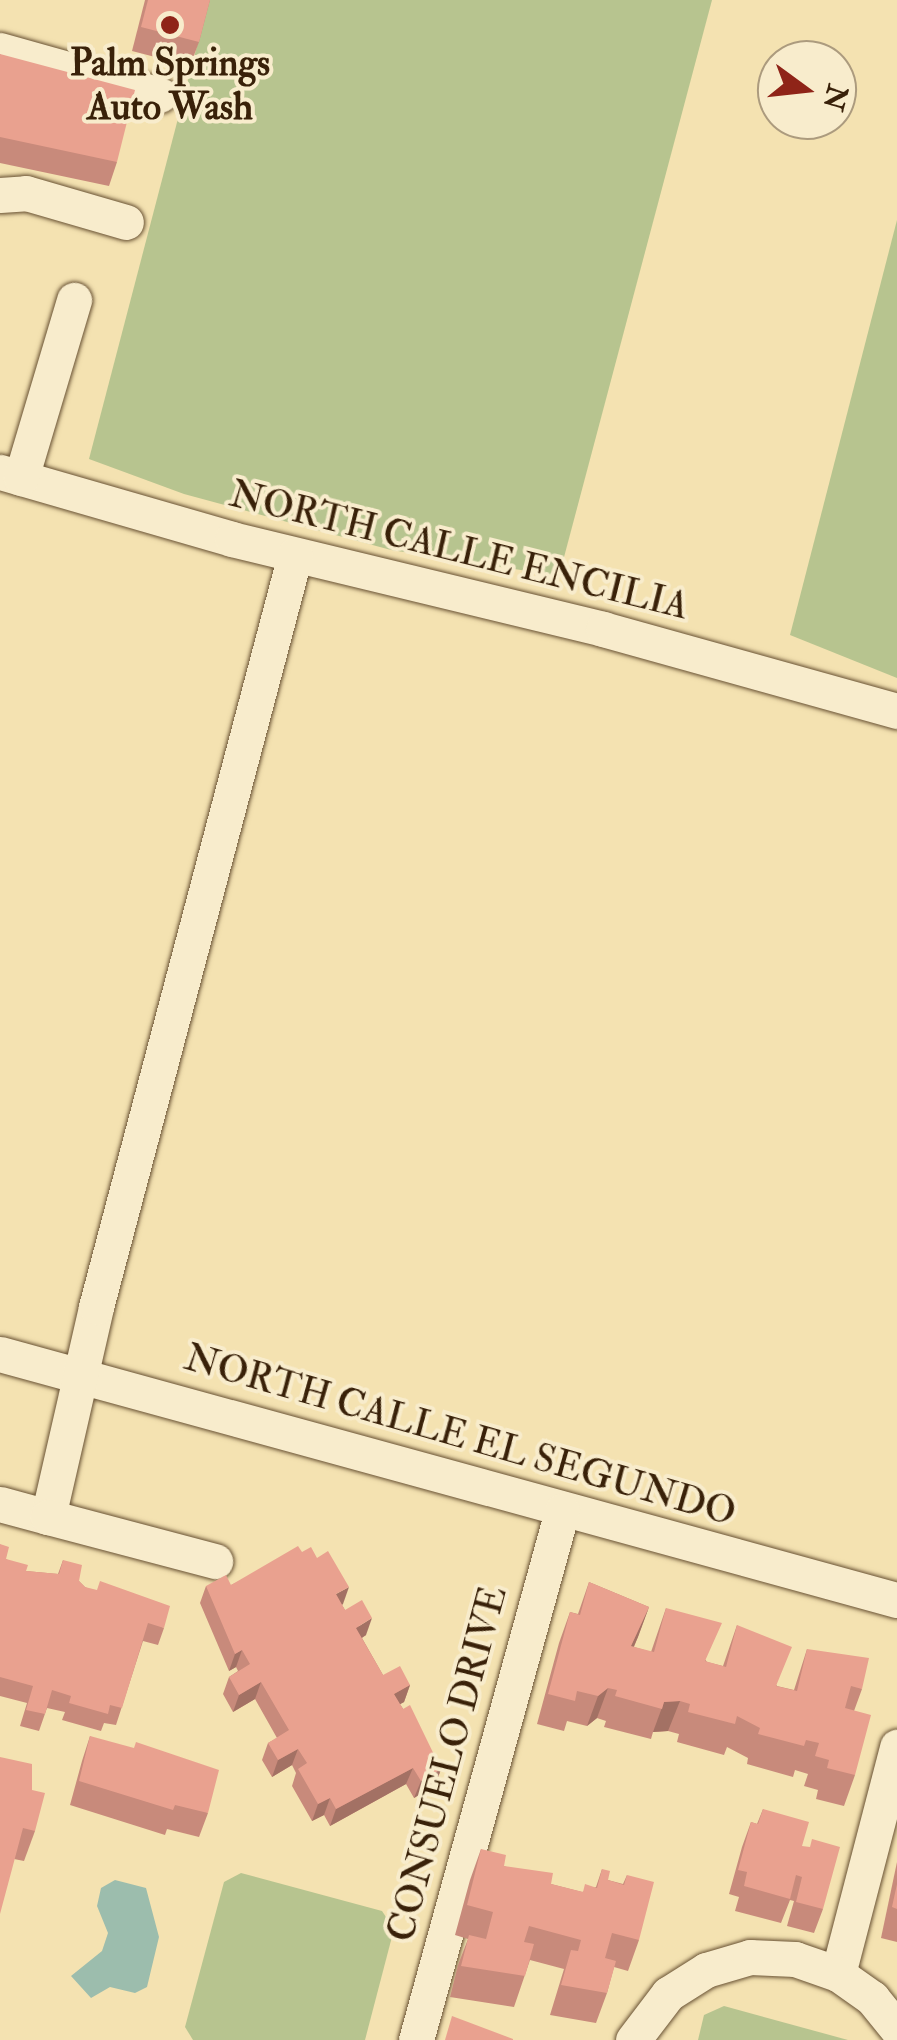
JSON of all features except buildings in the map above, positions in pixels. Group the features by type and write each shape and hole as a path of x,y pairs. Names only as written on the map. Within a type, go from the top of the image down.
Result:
{"street":[{"path":"0,50 160,94"},
{"path":"0,195 26,193 126,222"},
{"path":"11,475 74,300"},
{"name":"NORTH CALLE ENCILIA","path":"11,475 295,554 897,710"},
{"path":"48,1517 80,1374 295,554"},
{"name":"NORTH CALLE EL SEGUNDO","path":"0,1354 897,1600"},
{"path":"0,1504 215,1561"},
{"name":"CONSUELO DRIVE","path":"419,2028 562,1511"},
{"path":"838,1974 897,1748"},
{"path":"633,2040 668,1994 706,1970 750,1957 795,1959 838,1974 872,1998 897,2029"},
{"path":"419,2028 457,2026"}],"green space":[{"path":"209,0 712,0 559,576 391,550 184,494 89,459"},
{"path":"897,220 897,678 790,635"},
{"path":"241,1873 382,1911 394,1929 365,2040 193,2040 185,2027 224,1882"},
{"path":"724,2006 848,2040 698,2040 704,2015"}],"shaded area":[{"path":"115,1880 146,1888 159,1937 147,1987 135,1993 110,1987 91,1998 71,1976 102,1951 108,1933 97,1906 101,1888"}],"place":[{"name":"Palm Springs Auto Wash","path":"170,25"}]}
